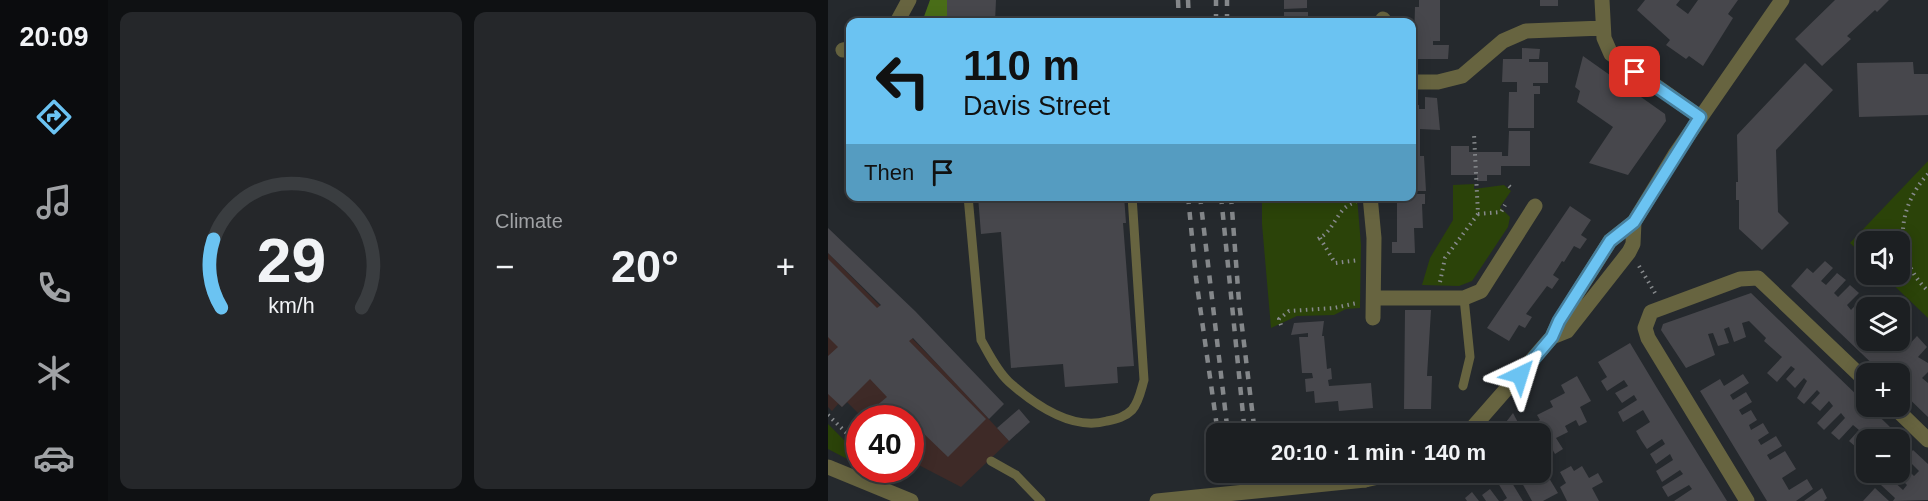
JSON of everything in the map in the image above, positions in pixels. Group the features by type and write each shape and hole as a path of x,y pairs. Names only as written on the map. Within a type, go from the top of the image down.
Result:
{"street":[{"path":"899,18 909,0"},
{"path":"1602,0 1606,47 1617,60 1700,117"},
{"path":"1477,423 1552,337 1559,321 1610,241 1634,222 1700,117 1782,0"},
{"path":"1416,82 1438,82 1462,76 1503,41 1526,31 1603,28"},
{"path":"1365,201 1374,238 1368,300 1373,318"},
{"path":"1368,300 1464,298 1481,291 1535,206"},
{"path":"1552,337 1567,331 1629,252 1633,244 1634,222"},
{"path":"1748,501 1648,338 1645,328 1648,316 1660,308 1749,277 1762,281 1856,371"},
{"path":"1904,417 1928,440"},
{"path":"828,467 911,501"},
{"path":"1157,501 1335,483"}],"lane":[{"path":"968,201 981,340 988,353 1009,382 1060,417 1074,423 1096,424 1123,417 1133,409 1144,380 1132,201"},
{"path":"1463,386 1470,348 1464,298"},
{"path":"991,461 1016,475 1041,501"}],"path":[{"path":"1439,289 1445,258 1478,214 1474,134"},
{"path":"1928,174 1908,203 1903,242 1908,266 1928,291"},
{"path":"1359,201 1345,206 1331,229 1319,239 1335,263 1363,260"},
{"path":"1478,214 1501,212 1505,205"},
{"path":"1642,269 1651,283 1660,308"},
{"path":"1281,325 1279,319 1289,311 1368,300"},
{"path":"828,415 846,432"}],"shaded area":[{"path":"828,253 950,377 1009,441 961,487 924,468 924,405 850,405 847,402 842,407 838,404 832,411 828,407"}],"green space":[{"path":"930,0 947,0 947,18 923,18"},
{"path":"1928,161 1928,318 1910,301 1910,297 1906,297 1893,285 1910,285 1910,231 1861,231"},
{"path":"1474,184 1474,189 1504,185 1511,191 1500,207 1510,217 1508,227 1472,281 1459,286 1422,285 1430,258 1453,220 1453,185"},
{"path":"1262,201 1357,201 1361,245 1360,308 1346,309 1334,315 1297,316 1271,328"},
{"path":"1856,237 1856,249 1850,243"},
{"path":"828,424 846,442 846,458 828,449"}],"building":[{"path":"947,0 996,0 995,18 947,18"},
{"path":"1284,0 1307,0 1307,8 1284,9"},
{"path":"1419,0 1440,0 1440,41 1433,41 1433,45 1449,45 1448,59 1418,59 1415,18 1415,7 1419,7"},
{"path":"1540,0 1558,0 1558,6 1540,6"},
{"path":"1645,0 1680,0 1676,5 1688,14 1698,0 1738,0 1728,14 1733,18 1703,66 1689,56 1686,59 1666,45 1670,40 1637,10"},
{"path":"1835,0 1889,0 1847,36 1851,39 1822,66 1795,39"},
{"path":"1284,12 1308,12 1308,18 1284,18"},
{"path":"1522,48 1540,49 1539,59 1529,59 1529,62 1548,62 1548,83 1533,83 1533,86 1540,86 1540,94 1534,94 1534,128 1508,128 1509,92 1517,92 1517,82 1502,82 1503,59 1522,59"},
{"path":"1583,56 1665,114 1666,121 1628,175 1589,163 1613,127 1577,102 1580,91 1575,87"},
{"path":"1913,62 1914,74 1928,74 1928,115 1859,117 1857,63"},
{"path":"1805,63 1833,90 1776,150 1778,212 1789,223 1762,250 1739,229 1739,200 1736,200 1737,135"},
{"path":"1425,97 1437,98 1440,130 1420,129 1420,156 1424,156 1426,191 1416,191 1416,105 1419,105 1419,109 1425,109"},
{"path":"1509,131 1530,131 1530,166 1501,166 1501,175 1487,175 1487,181 1477,181 1477,175 1451,175 1451,146 1469,146 1469,152 1502,152 1502,156 1508,156"},
{"path":"1416,194 1425,194 1425,204 1422,204 1423,228 1414,228 1415,253 1392,253 1392,242 1397,242 1397,201 1416,201"},
{"path":"978,201 1124,201 1126,223 1123,223 1134,366 1117,367 1118,383 1065,387 1063,364 1011,368 1001,232 981,234"},
{"path":"1570,206 1591,220 1581,235 1587,239 1580,249 1574,246 1564,262 1562,261 1553,275 1559,279 1552,289 1547,286 1526,314 1532,317 1525,328 1519,325 1509,341 1487,328"},
{"path":"828,228 915,311 1004,404 989,419 913,338 909,341 986,419 948,457 924,434 924,405 877,405 887,397 870,379 842,407 828,394 828,356 838,347 828,337 828,259 877,308 881,305 828,253"},
{"path":"1825,261 1833,268 1821,281 1826,285 1837,273 1846,280 1834,293 1838,297 1850,285 1859,293 1847,305 1851,310 1856,305 1856,348 1791,286 1807,268 1813,273"},
{"path":"1751,293 1856,394 1856,417 1880,417 1892,429 1858,429 1853,425 1839,440 1831,433 1845,418 1841,413 1824,430 1817,423 1833,406 1829,401 1820,411 1811,403 1820,393 1817,390 1804,404 1797,398 1807,381 1804,378 1795,388 1786,379 1795,369 1791,366 1777,382 1767,373 1782,357 1764,341 1766,338 1749,321 1742,323 1746,337 1734,342 1729,327 1724,329 1729,343 1718,346 1713,333 1708,334 1715,355 1686,368 1661,330 1663,324"},
{"path":"1405,310 1431,310 1427,376 1432,376 1431,409 1404,409"},
{"path":"1324,321 1322,336 1324,336 1327,369 1331,368 1332,379 1328,380 1329,386 1371,383 1373,408 1339,411 1338,401 1315,403 1314,391 1306,392 1305,379 1313,378 1312,373 1302,373 1299,337 1308,337 1308,333 1291,335 1294,323"},
{"path":"1917,336 1927,347 1918,357 1928,363 1928,372 1922,378 1928,383 1928,417 1910,400 1910,363 1872,363 1859,351 1910,351 1910,344"},
{"path":"1630,343 1727,501 1674,501 1692,489 1689,485 1668,497 1662,487 1683,474 1680,470 1662,482 1656,471 1673,460 1670,454 1656,464 1650,454 1665,444 1662,439 1647,449 1636,431 1650,422 1643,410 1623,422 1618,412 1637,400 1634,395 1622,403 1615,393 1628,386 1624,380 1607,391 1601,381 1607,377 1598,362"},
{"path":"1743,374 1749,383 1730,395 1733,400 1746,392 1752,402 1739,410 1742,415 1751,410 1757,420 1749,425 1751,430 1763,423 1769,433 1758,440 1761,445 1776,436 1782,446 1767,455 1770,460 1785,451 1796,469 1782,478 1789,490 1807,479 1813,489 1796,501 1767,501 1700,391 1720,379 1724,386"},
{"path":"1577,376 1591,401 1580,407 1587,422 1579,426 1576,420 1565,426 1568,432 1556,438 1563,449 1555,454 1551,447 1551,423 1535,423 1540,420 1537,415 1553,407 1550,401 1565,393 1561,385"},
{"path":"1019,409 1030,422 1009,441 997,428"},
{"path":"1513,413 1518,423 1505,423"},
{"path":"1856,433 1856,447 1849,441"},
{"path":"1913,450 1928,464 1928,500 1893,501 1895,498 1881,485 1895,483 1903,490 1907,485 1905,483 1910,483 1910,472 1914,476 1919,471 1910,462 1910,453"},
{"path":"1571,466 1574,471 1582,466 1589,478 1598,473 1603,482 1592,488 1599,501 1567,501 1560,487 1566,483 1560,472"},
{"path":"1551,481 1558,493 1543,501 1532,501 1522,483"},
{"path":"1498,483 1512,483 1523,501 1503,501 1507,498"},
{"path":"1822,488 1827,498 1824,501 1804,501"},
{"path":"1875,488 1889,501 1863,501"},
{"path":"1490,489 1499,501 1486,501 1482,495"},
{"path":"1472,492 1479,501 1467,501 1465,498"}],"railway":[{"path":"1178,0 1179,18"},
{"path":"1188,0 1189,18"},
{"path":"1216,0 1216,18"},
{"path":"1227,0 1227,18"},
{"path":"1188,201 1196,278 1216,423"},
{"path":"1201,201 1227,423"},
{"path":"1222,201 1244,423"},
{"path":"1231,201 1239,302 1254,423"},
{"path":"1227,483 1230,501"},
{"path":"1238,483 1241,501"},
{"path":"1253,483 1256,501"},
{"path":"1263,483 1266,501"}],"route":[{"path":"1520,375 1552,337 1559,321 1569,309 1610,241 1634,222 1700,117 1635,72"}]}
